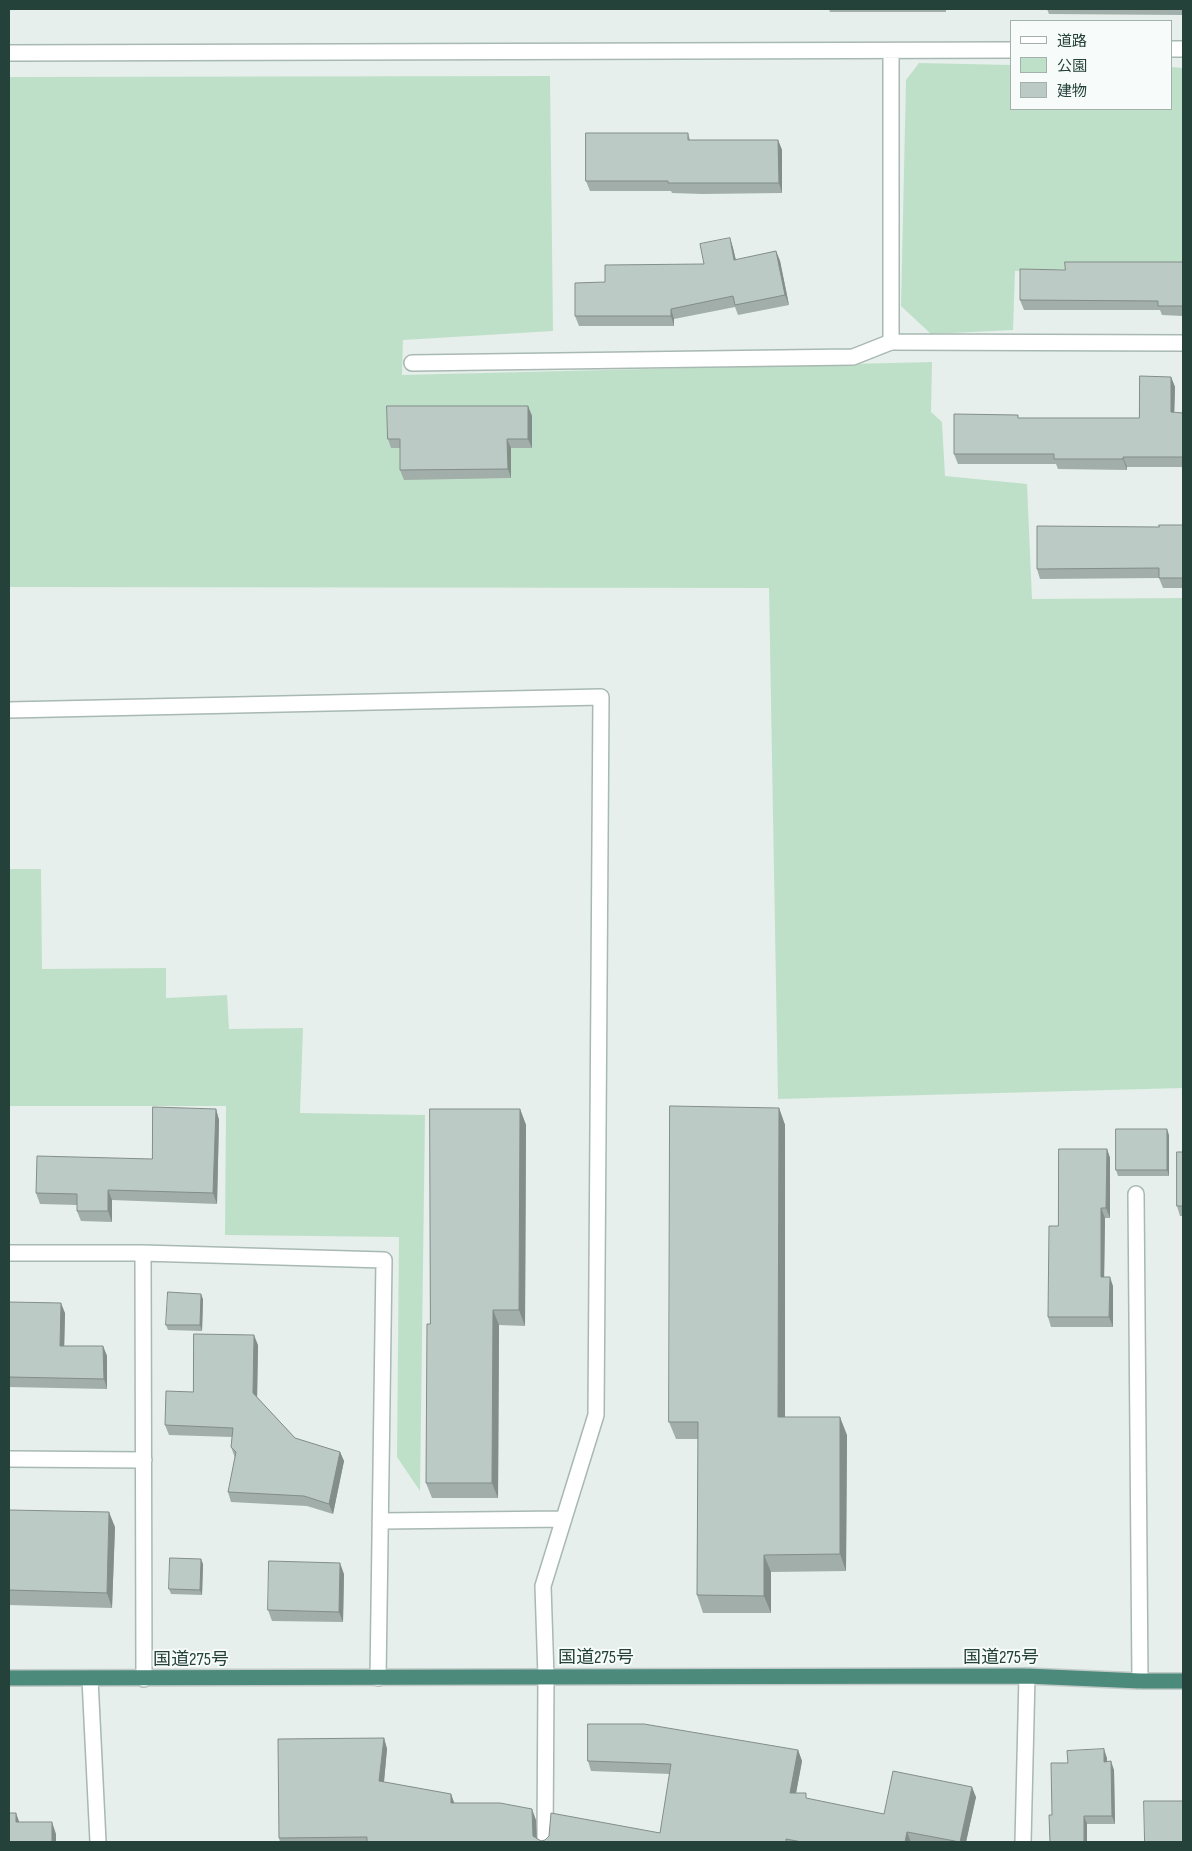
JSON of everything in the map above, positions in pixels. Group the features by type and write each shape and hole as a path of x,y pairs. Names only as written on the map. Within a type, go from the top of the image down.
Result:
{"highway":[{"name":"国道275号","path":"9,1678 1027,1676 1183,1681"}],"street":[{"path":"9,53 1010,50"},
{"path":"891,51 891,342"},
{"path":"412,363 853,357 891,342 1183,343"},
{"path":"9,710 601,697 596,1415 543,1586 546,1677 545,1842"},
{"path":"1136,1194 1140,1681"},
{"path":"143,1252 144,1679"},
{"path":"9,1253 143,1252 384,1260 378,1678"},
{"path":"9,1459 144,1460"},
{"path":"380,1521 564,1519"},
{"path":"1023,1842 1027,1676"},
{"path":"90,1679 98,1842"}],"green space":[{"path":"919,63 1010,65 1010,110 1172,110 1172,67 1183,68 1183,265 1015,271 1013,330 931,334 901,306 906,80"},
{"path":"550,76 553,331 403,340 402,375 932,362 931,412 942,422 945,476 1027,484 1032,599 1183,598 1183,1088 778,1099 769,588 9,587 9,77"},
{"path":"9,869 41,869 42,969 166,968 166,998 227,995 229,1029 303,1028 300,1113 425,1115 420,1491 397,1457 399,1237 225,1235 226,1106 9,1106"}],"building":[{"path":"586,133 688,133 688,140 778,140 779,183 586,181"},
{"path":"730,238 734,260 776,251 785,295 735,305 733,296 671,309 671,316 575,316 575,283 605,282 605,265 704,264 700,244"},
{"path":"1065,262 1183,262 1183,306 1158,306 1158,301 1020,300 1020,269 1065,270"},
{"path":"1140,376 1171,377 1171,412 1183,413 1183,457 1054,459 1054,454 954,454 954,414 1018,415 1018,418 1139,418"},
{"path":"387,406 528,406 528,439 507,439 508,469 400,470 400,439 388,439"},
{"path":"1159,525 1183,525 1183,578 1159,578 1159,568 1037,569 1037,526 1159,527"},
{"path":"670,1106 779,1108 778,1417 840,1417 840,1554 764,1555 764,1596 697,1595 698,1422 669,1422"},
{"path":"153,1107 216,1109 213,1193 108,1190 108,1211 77,1211 77,1194 36,1193 37,1156 152,1159"},
{"path":"430,1109 520,1109 519,1310 493,1310 492,1483 426,1483 427,1324 430,1324"},
{"path":"1116,1129 1167,1129 1167,1170 1116,1170"},
{"path":"1059,1149 1107,1149 1106,1208 1101,1208 1101,1277 1110,1277 1109,1317 1048,1317 1049,1226 1058,1226"},
{"path":"1177,1152 1183,1152 1183,1206 1177,1206"},
{"path":"168,1292 201,1294 200,1325 166,1325"},
{"path":"9,1302 61,1303 60,1346 103,1346 104,1379 9,1377"},
{"path":"194,1334 254,1335 253,1393 295,1438 340,1452 329,1504 304,1496 228,1492 236,1452 231,1447 233,1428 165,1425 166,1391 193,1392"},
{"path":"9,1510 109,1512 107,1593 9,1590"},
{"path":"170,1558 201,1559 200,1590 169,1589"},
{"path":"269,1561 340,1563 339,1612 268,1610"},
{"path":"588,1724 644,1724 798,1750 790,1793 806,1793 806,1798 884,1814 893,1771 972,1787 960,1842 907,1832 905,1842 802,1842 786,1839 786,1842 367,1842 367,1837 279,1838 278,1739 384,1738 379,1781 451,1794 451,1803 500,1803 532,1809 533,1836 541,1841 549,1836 551,1813 660,1833 671,1764 588,1761"},
{"path":"1104,1749 1104,1762 1111,1761 1112,1816 1084,1816 1084,1842 1050,1842 1049,1815 1052,1815 1051,1763 1068,1763 1067,1751"},
{"path":"1144,1801 1183,1801 1183,1842 1145,1842"},
{"path":"9,1813 16,1813 16,1822 52,1822 52,1842 9,1842"}]}
